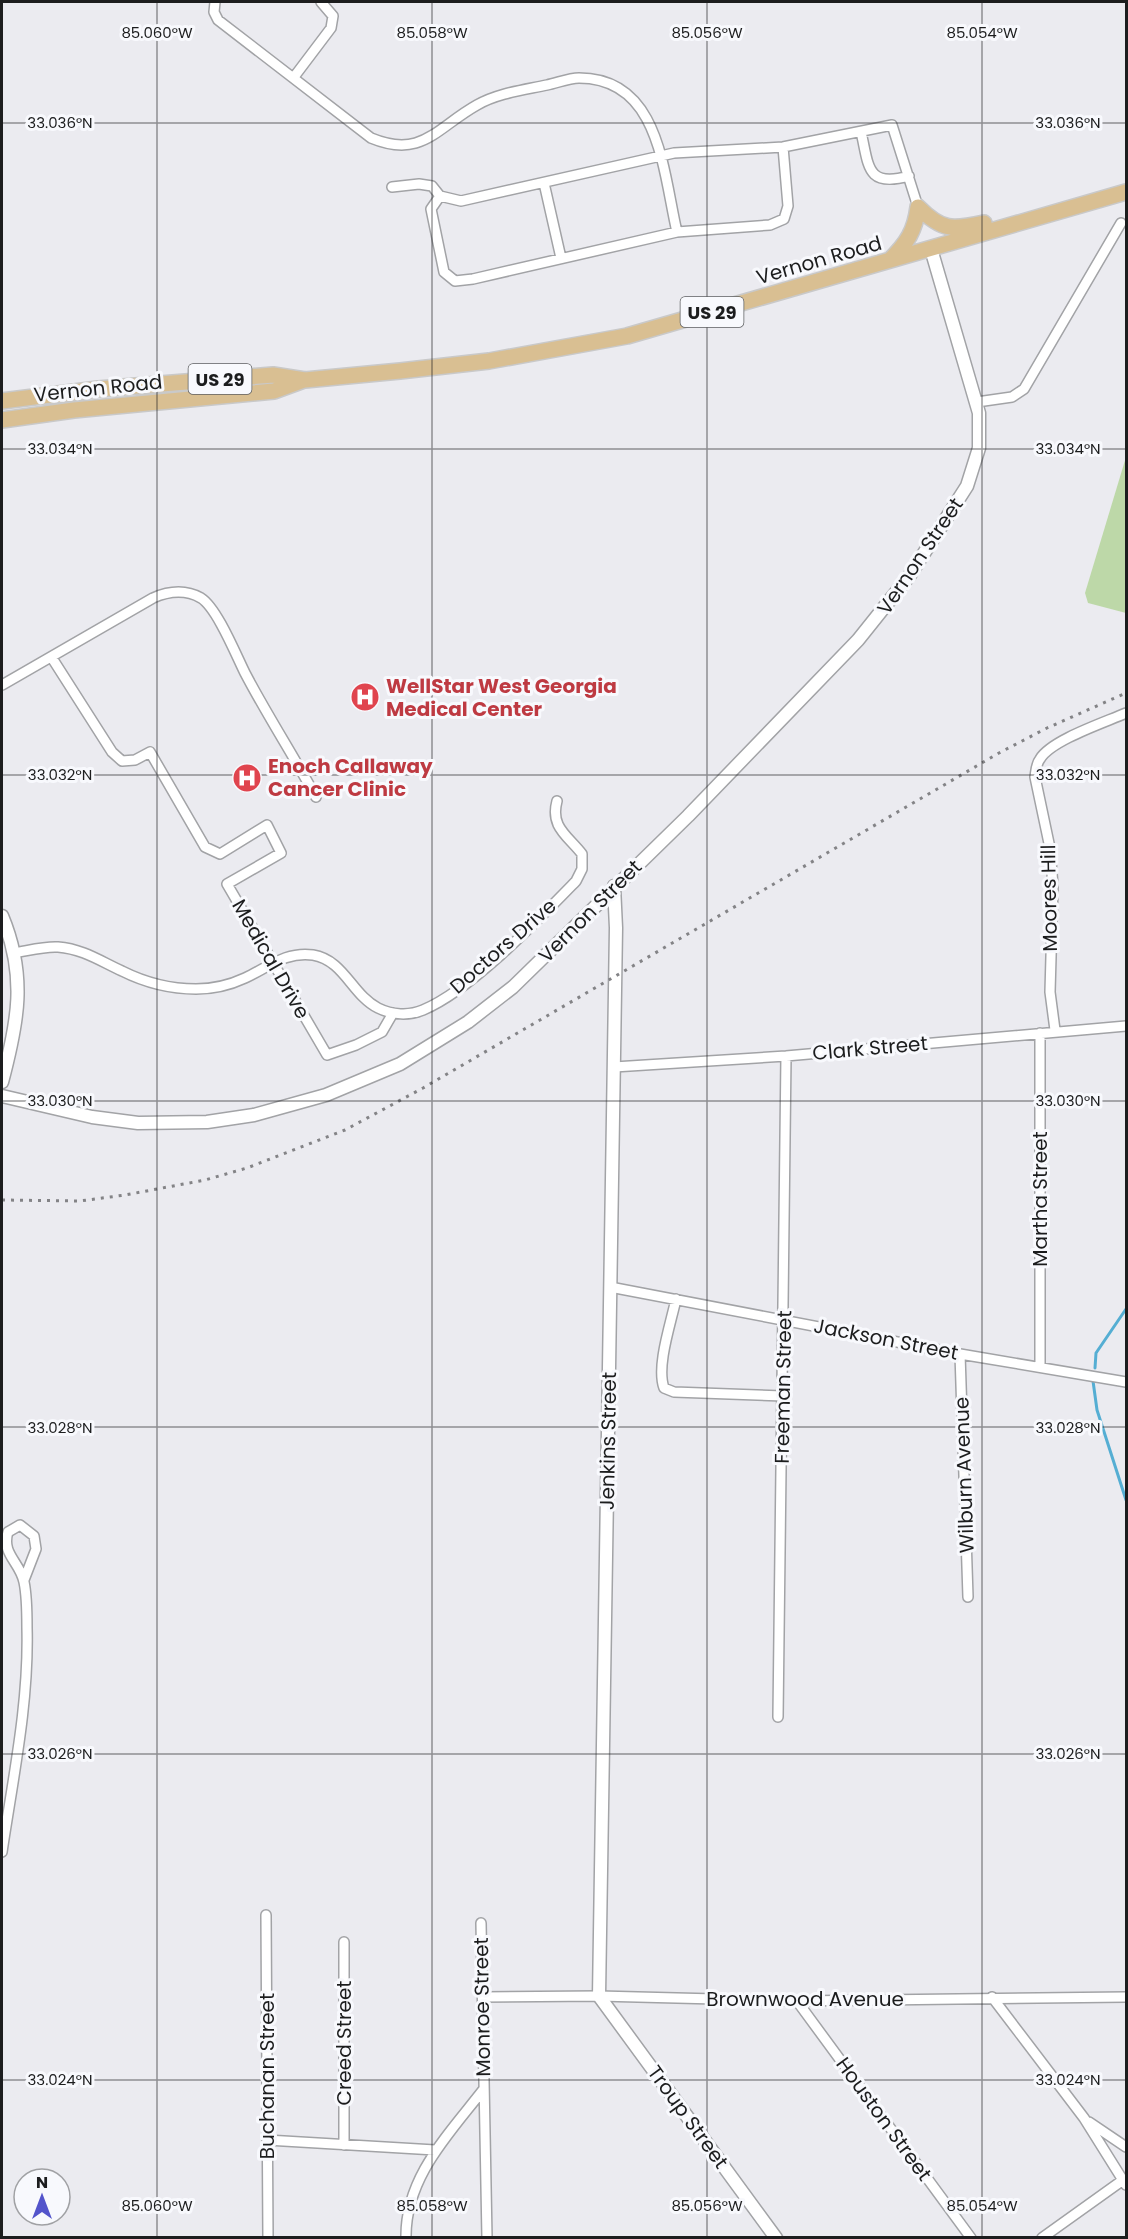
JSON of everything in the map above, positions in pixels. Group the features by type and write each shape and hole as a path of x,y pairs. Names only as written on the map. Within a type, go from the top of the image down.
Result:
{"main road":[{"name":"Vernon Road","path":"2,420 74,410 274,391 305,380 460,365 627,336 1126,192"},
{"path":"918,207 931,220 945,227 959,228 994,221 1029,219"},
{"path":"889,261 906,244 915,227 918,207"},
{"name":"Vernon Road","path":"2,401 98,389 273,375 305,380"}],"street":[{"path":"215,2 214,12 218,20 371,138 402,147 420,143 491,98 578,78 615,85 639,104 653,129 677,232"},
{"path":"294,77 331,28 333,16 321,2"},
{"path":"392,187 432,186 440,196 461,201 659,157 717,148 783,147 892,125 918,207"},
{"path":"861,132 870,171 878,179 891,181 909,176"},
{"path":"440,196 431,209 444,272 455,280 473,279 677,232 770,225 784,219 788,206 783,147"},
{"path":"544,183 561,258"},
{"path":"977,402 1012,396 1024,389 1121,222"},
{"name":"Vernon Street","path":"2,1096 92,1117 161,1124 246,1117 326,1095 400,1064 468,1022 534,968 826,676 881,614 938,533 973,474 980,436 977,402 932,249"},
{"path":"2,685 52,658 115,618 168,592 188,592 203,599 228,636 245,673 316,797"},
{"name":"Medical Drive","path":"52,658 112,752 122,761 135,760 150,752 205,847 220,854 267,825 281,853 227,884 327,1055 356,1046 382,1032 393,1013"},
{"name":"Moores Hill","path":"1055,1030 1050,992 1053,886 1050,848 1035,777 1036,767 1040,757 1054,746 1126,713"},
{"name":"Doctors Drive","path":"393,1013 409,1013 424,1009 461,986 503,951 576,881 582,870 582,854 557,826 554,817 557,801"},
{"name":"Jenkins Street","path":"599,1996 614,1067 614,886"},
{"path":"2,916 7,954 18,984 18,1013 2,1082"},
{"path":"7,954 54,946 65,948 90,955 152,983 197,989 232,984 272,963 302,954 325,958 343,972 366,999 393,1013"},
{"name":"Clark Street","path":"614,1067 786,1056 1055,1030 1126,1026"},
{"name":"Martha Street","path":"1040,1033 1040,1365"},
{"name":"Freeman Street","path":"778,1717 786,1056"},
{"name":"Jackson Street","path":"610,1287 960,1354 1040,1365 1126,1382"},
{"path":"676,1299 662,1372 664,1388 674,1392 783,1396"},
{"name":"Wilburn Avenue","path":"960,1354 968,1597"},
{"path":"2,1852 25,1696 27,1629 24,1580 36,1549 34,1536 28,1529 20,1526 8,1532 5,1542 7,1551 24,1580"},
{"name":"Buchanan Street","path":"266,1915 268,2238"},
{"name":"Monroe Street","path":"481,1923 487,2238"},
{"name":"Creed Street","path":"344,1942 344,2145"},
{"name":"Brownwood Avenue","path":"483,1997 599,1996 797,2001 1126,1997"},
{"name":"Troup Street","path":"599,1996 776,2238"},
{"path":"992,1997 1084,2118 1125,2182 1042,2238"},
{"name":"Houston Street","path":"797,2001 971,2238"},
{"name":"Monroe Street","path":"406,2238 409,2203 435,2150 483,2090"},
{"path":"1084,2118 1126,2147"},
{"path":"267,2140 435,2150"}],"green space":[{"path":"1126,457 1126,613 1088,603 1085,593"}],"waterway":[{"path":"1095,1368 1096,1353 1126,1309"},
{"path":"1093,1381 1097,1410 1126,1500"}],"railway":[{"path":"2,1200 80,1201 205,1180 247,1168 345,1130 423,1088 999,753 1047,728 1126,693"}],"place":[{"name":"WellStar West Georgia Medical Center","path":"365,697"},
{"name":"Enoch Callaway Cancer Clinic","path":"247,778"}]}
